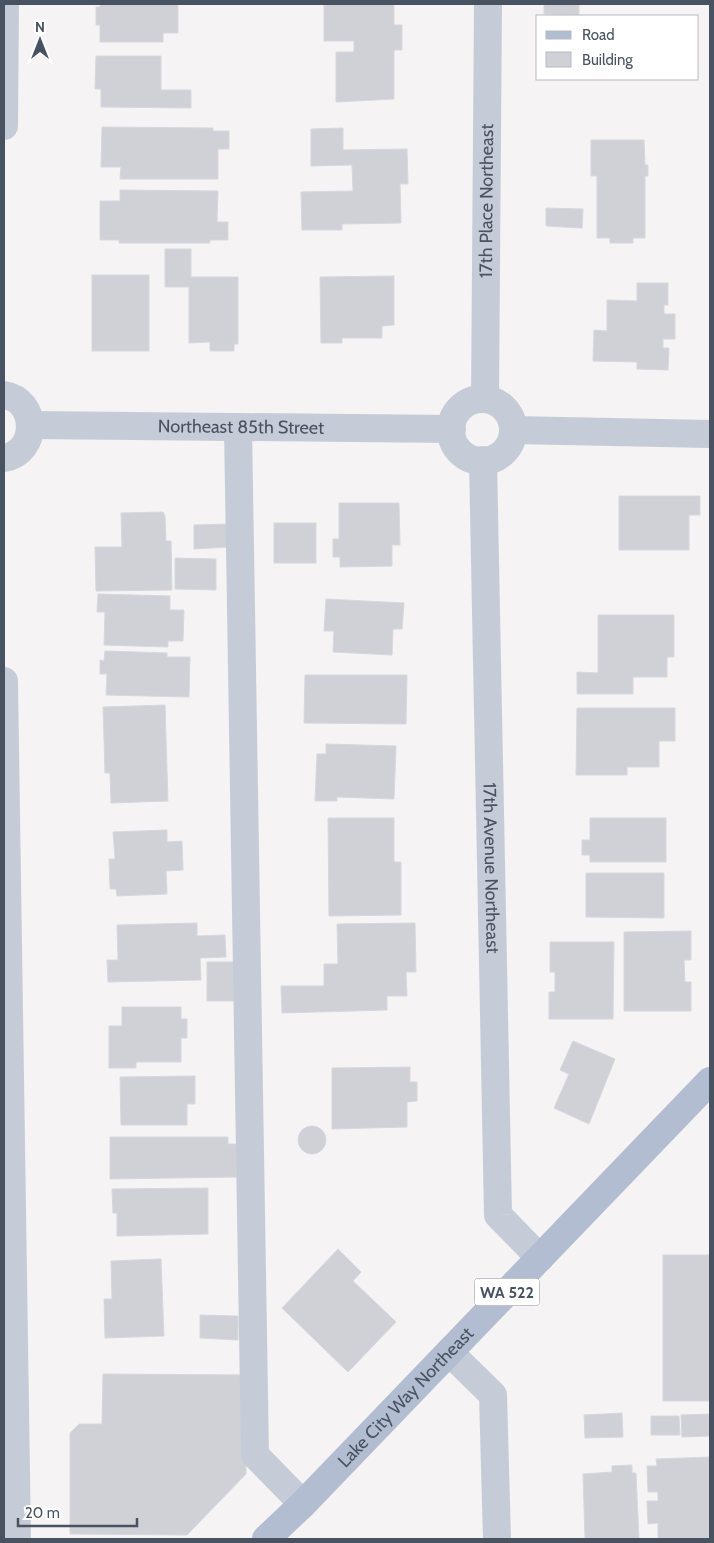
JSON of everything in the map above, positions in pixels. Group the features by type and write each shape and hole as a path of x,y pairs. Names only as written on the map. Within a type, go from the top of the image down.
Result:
{"main road":[{"name":"Lake City Way Northeast","path":"266,1539 303,1504 710,1080"}],"street":[{"path":"4,126 5,4"},
{"name":"17th Place Northeast","path":"485,399 488,4"},
{"path":"4,395 16,399 24,407 29,415 31,425 30,435 25,444 18,452 4,458"},
{"path":"485,399 501,405 508,413 513,430 510,443 504,452 496,458 483,460 467,457 459,451 454,442 452,429 456,414 462,406 471,401 485,399"},
{"name":"Northeast 85th Street","path":"31,425 452,429"},
{"path":"238,427 255,1455 303,1504"},
{"path":"513,430 710,434"},
{"name":"17th Avenue Northeast","path":"483,460 498,1215 540,1258"},
{"path":"4,681 17,1539"},
{"path":"449,1352 493,1395 497,1539"}],"building":[{"path":"100,4 178,4 178,33 163,33 163,42 100,42 100,25 96,25 96,7 100,7"},
{"path":"324,4 394,4 394,25 402,25 402,50 394,50 394,99 336,102 336,52 354,52 354,41 324,41"},
{"path":"544,4 579,4 579,15 544,14"},
{"path":"96,56 161,56 161,90 191,90 191,108 101,107 101,89 95,89"},
{"path":"102,127 213,128 213,131 229,131 229,149 218,149 218,179 120,179 121,167 101,167"},
{"path":"343,128 343,150 407,149 408,184 400,184 401,223 342,224 342,230 302,230 301,192 353,191 352,165 311,166 311,129"},
{"path":"591,140 644,140 645,165 648,165 648,176 645,176 645,238 633,238 633,243 610,243 610,238 597,238 597,176 591,176"},
{"path":"120,190 218,191 217,222 228,222 228,240 210,240 210,243 119,243 119,240 100,240 100,201 120,201"},
{"path":"546,208 583,209 582,228 546,226"},
{"path":"165,249 191,249 191,277 238,277 238,344 234,344 234,351 210,351 210,342 189,343 189,287 165,287"},
{"path":"92,275 149,275 149,351 92,351"},
{"path":"394,276 394,325 382,326 382,338 342,338 342,343 321,343 320,277"},
{"path":"637,283 668,283 668,305 664,305 664,314 675,314 675,339 663,339 663,348 669,348 668,370 637,369 637,362 593,361 594,330 607,331 607,300 637,301"},
{"path":"619,496 700,496 700,515 689,515 689,550 619,550"},
{"path":"339,503 399,503 400,545 392,545 392,566 340,567 340,557 333,557 333,539 339,539"},
{"path":"163,512 165,516 166,541 171,541 172,590 96,591 95,547 122,547 121,513"},
{"path":"274,523 316,523 316,563 274,563"},
{"path":"229,524 230,547 194,549 194,525"},
{"path":"175,558 216,559 216,590 175,589"},
{"path":"98,594 170,596 170,610 184,610 183,641 168,641 168,647 104,645 105,612 97,612"},
{"path":"326,599 404,603 402,629 393,629 392,655 333,652 334,631 324,631"},
{"path":"598,615 674,615 674,657 667,657 667,677 633,677 633,694 577,694 577,672 598,673"},
{"path":"105,651 167,653 167,657 190,657 189,697 106,695 107,674 100,674 100,660 104,661"},
{"path":"305,675 407,675 406,724 304,723"},
{"path":"165,705 168,801 111,803 110,773 105,773 103,707"},
{"path":"577,708 675,708 675,741 659,741 659,767 627,767 627,775 576,775"},
{"path":"326,744 396,746 394,799 337,797 337,801 315,801 317,754 326,754"},
{"path":"328,818 394,818 394,862 401,862 401,915 329,916"},
{"path":"590,818 666,818 666,862 590,862 590,855 582,855 582,840 590,840"},
{"path":"167,830 167,842 182,841 183,870 166,871 167,894 117,896 116,889 110,889 109,859 115,859 113,832"},
{"path":"586,873 664,873 664,918 586,917"},
{"path":"197,923 197,936 225,935 226,957 200,958 201,980 108,982 107,960 118,960 117,925"},
{"path":"415,923 416,972 406,972 407,996 387,996 387,1010 282,1013 281,986 324,986 324,964 338,964 337,924"},
{"path":"691,931 691,960 684,960 685,982 691,982 691,1011 624,1011 624,932"},
{"path":"550,942 614,942 613,1019 549,1019 549,992 555,992 555,972 550,972"},
{"path":"207,962 245,962 245,1001 207,1001"},
{"path":"122,1007 181,1007 181,1019 187,1019 187,1038 181,1038 181,1062 136,1062 136,1068 109,1068 109,1026 122,1026"},
{"path":"573,1041 615,1059 589,1124 554,1108 569,1074 560,1070"},
{"path":"410,1067 410,1082 417,1082 417,1101 407,1102 407,1127 332,1129 332,1068"},
{"path":"195,1076 195,1104 187,1104 187,1125 121,1125 120,1077"},
{"path":"312,1126 322,1130 326,1140 322,1150 312,1154 302,1150 298,1140 302,1130"},
{"path":"110,1137 228,1137 228,1144 236,1144 237,1177 110,1179"},
{"path":"208,1188 208,1234 117,1236 117,1213 113,1213 112,1189"},
{"path":"338,1249 361,1272 353,1281 396,1322 348,1372 282,1308"},
{"path":"663,1255 710,1255 710,1401 663,1401"},
{"path":"161,1259 164,1336 105,1338 104,1299 112,1299 111,1261"},
{"path":"200,1315 238,1316 238,1340 200,1338"},
{"path":"103,1374 246,1375 246,1474 187,1535 70,1534 70,1433 79,1424 102,1424"},
{"path":"622,1413 623,1437 585,1438 584,1415"},
{"path":"710,1414 710,1436 682,1437 681,1415"},
{"path":"651,1416 679,1416 680,1435 651,1435"},
{"path":"710,1457 710,1539 658,1539 658,1523 648,1524 647,1501 658,1501 658,1492 648,1492 647,1466 657,1466 656,1459"},
{"path":"632,1465 632,1473 636,1473 639,1539 585,1539 583,1474 612,1472 612,1466"}]}
